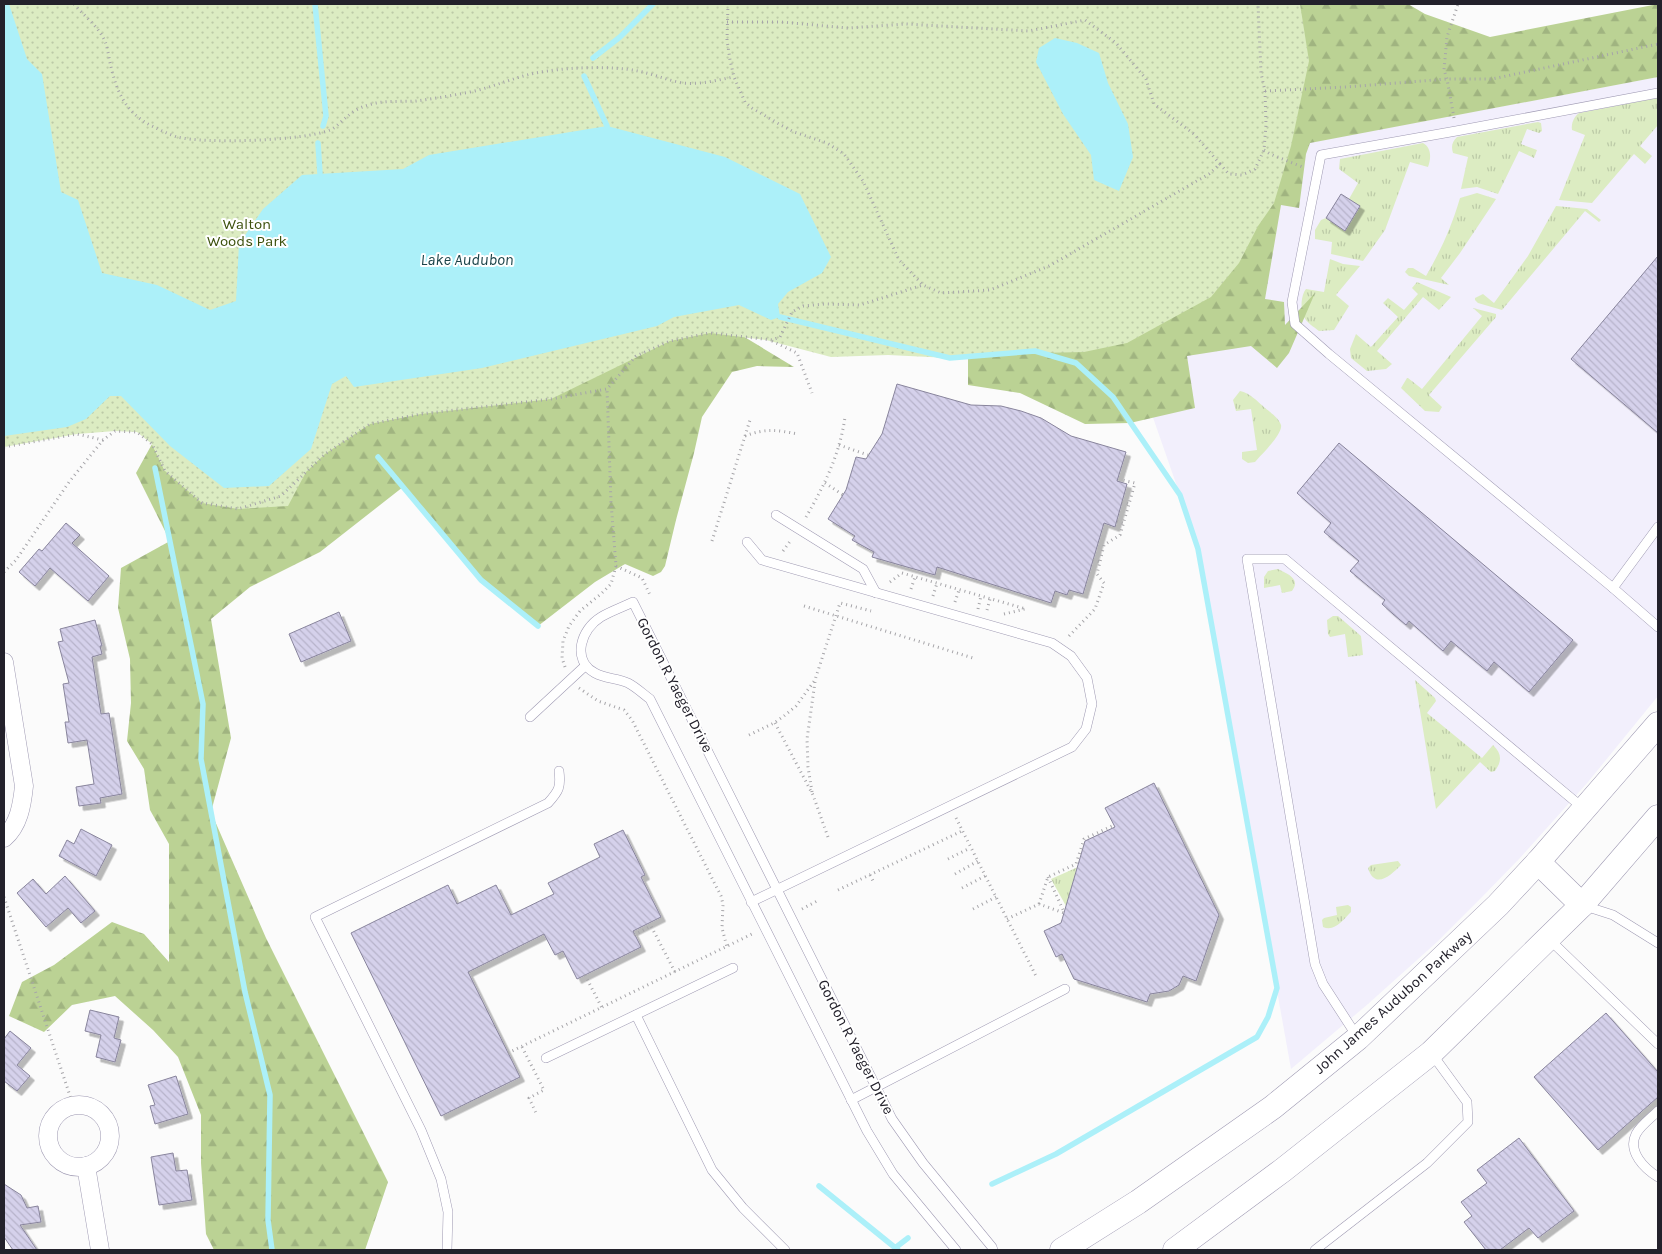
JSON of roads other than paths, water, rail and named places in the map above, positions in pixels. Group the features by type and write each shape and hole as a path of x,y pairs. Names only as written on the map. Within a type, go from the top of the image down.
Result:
{"main road":[{"name":"John James Audubon Parkway","path":"1062,1250 1138,1202 1273,1108 1358,1038 1498,905 1585,809 1658,724"},
{"path":"1175,1250 1283,1170 1431,1053 1582,905 1658,817"},
{"path":"1538,862 1582,905"}],"street":[{"path":"4,662 24,786 22,804 16,824 4,838"},
{"path":"73,1105 85,1105 95,1109 103,1116 109,1130 108,1146 103,1155 96,1162 86,1166 66,1165 51,1151 48,1142 50,1122 64,1108 73,1105"},
{"path":"86,1166 100,1250"}],"lane":[{"path":"1658,93 1322,155 1292,302 1295,324 1658,627"},
{"path":"776,515 863,569 876,593"},
{"path":"1613,588 1658,527"},
{"path":"748,542 762,560 1052,643 1071,656 1086,678 1092,704 1086,729 1072,747 777,888 752,902"},
{"path":"1358,1038 1323,984 1314,964 1247,559 1285,559 1585,809"},
{"name":"Gordon R Yaeger Drive","path":"956,1250 893,1174 867,1131 650,699 629,684 607,679 585,666 581,658 581,646 591,626 600,617 633,602 892,1119 923,1163 992,1246 993,1250"},
{"path":"530,717 585,666"},
{"path":"447,1250 448,1212 441,1179 421,1130 315,917 548,803 557,794 561,783 559,771"},
{"path":"1582,905 1613,914 1658,943"},
{"path":"1549,939 1658,1044"},
{"path":"546,1058 733,968"},
{"path":"851,1100 1065,989"},
{"path":"636,1014 712,1170 743,1208 785,1250"},
{"path":"1315,1250 1427,1163 1468,1122 1467,1102 1431,1053"},
{"path":"1658,1110 1636,1134 1634,1144 1635,1153 1641,1163 1658,1177"}],"water":[{"name":"Lake Audubon","path":"4,4 9,4 27,59 42,74 61,192 78,200 102,273 157,285 210,310 236,301 239,244 263,209 302,175 403,169 429,155 607,126 725,157 800,194 831,257 822,273 788,292 778,304 780,317 771,320 739,305 674,317 657,326 482,368 354,387 346,376 332,384 311,449 269,486 224,488 170,446 121,396 110,396 86,419 67,427 4,436"},
{"path":"1055,38 1077,43 1099,53 1108,83 1128,124 1133,157 1119,191 1094,180 1091,155 1063,114 1036,62 1039,48"}],"waterway":[{"path":"315,4 326,116 323,126"},
{"path":"593,58 620,37 653,4"},
{"path":"584,76 607,126"},
{"path":"318,143 320,174"},
{"path":"780,317 950,358 1035,351 1076,363 1113,397 1180,495 1198,549 1277,988 1268,1017 1257,1037 1056,1154 992,1184"},
{"path":"378,457 481,580 538,626"},
{"path":"155,468 203,704 201,759 245,992 270,1095 268,1220 272,1250"},
{"path":"819,1186 898,1250"},
{"path":"895,1248 908,1238"}],"park label":[{"name":"Walton Woods Park","path":"247,232"}]}
